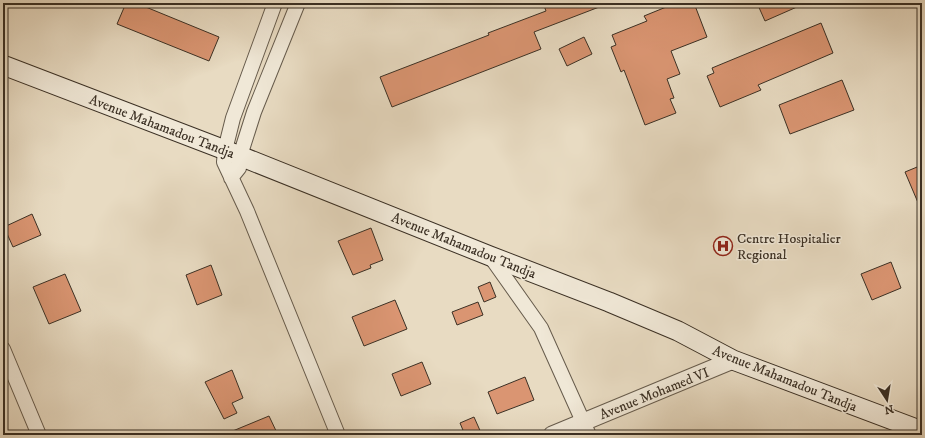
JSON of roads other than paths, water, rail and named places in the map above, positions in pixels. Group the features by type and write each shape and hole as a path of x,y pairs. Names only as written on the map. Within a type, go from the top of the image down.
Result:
{"main road":[{"name":"Avenue Mahamadou Tandja","path":"3,65 233,153 609,302 678,331 733,360 922,430"}],"street":[{"path":"233,153 233,118 276,3 296,7 254,112 233,153 224,162 247,211 338,435"},
{"path":"490,256 541,328 586,428"},
{"path":"3,349 40,435"},
{"name":"Avenue Mohamed VI","path":"552,435 586,428 733,360"}],"place":[{"name":"Centre Hospitalier Regional","path":"723,246"}]}
